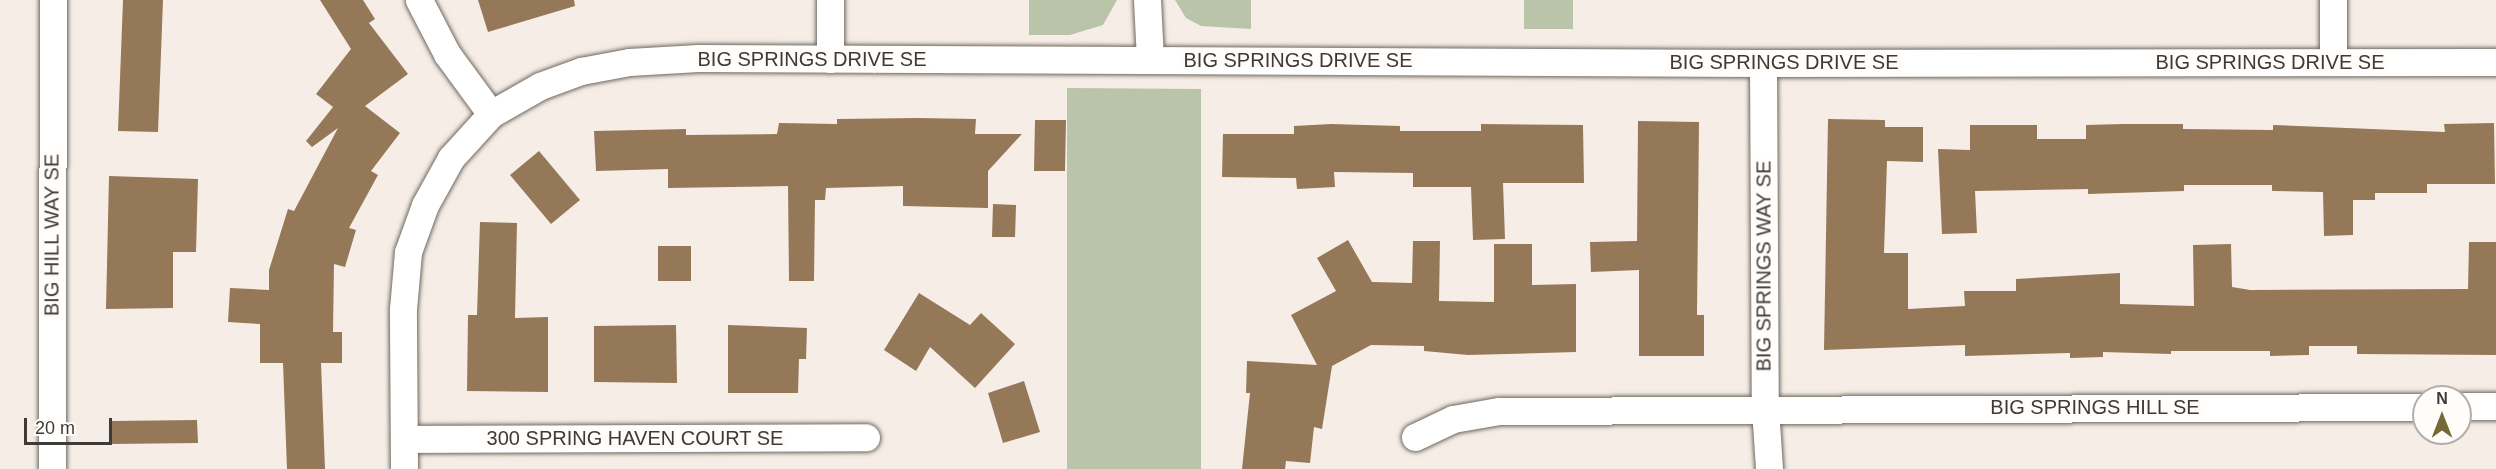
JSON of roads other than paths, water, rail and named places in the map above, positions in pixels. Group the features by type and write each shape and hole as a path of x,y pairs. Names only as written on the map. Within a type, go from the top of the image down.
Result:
{"street":[{"name":"BIG HILL WAY SE","path":"52,469 53,0"},
{"path":"419,0 447,54 491,114"},
{"path":"830,0 830,59"},
{"path":"1147,0 1150,60"},
{"path":"2333,0 2333,61"},
{"name":"BIG SPRINGS DRIVE SE","path":"404,469 403,309 408,252 424,205 451,158 491,114 540,86 581,71 629,62 830,59 1763,63 2496,62"},
{"name":"BIG SPRINGS WAY SE","path":"1763,63 1765,408 1769,469"},
{"name":"BIG SPRINGS HILL SE","path":"1415,437 1453,419 1499,411 2412,406"},
{"path":"2472,406 2496,406"},
{"name":"300 SPRING HAVEN COURT SE","path":"404,439 866,437"}]}
